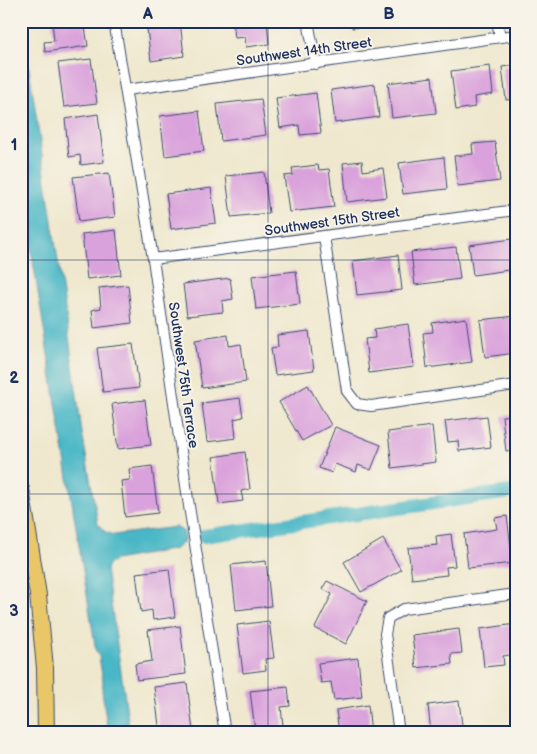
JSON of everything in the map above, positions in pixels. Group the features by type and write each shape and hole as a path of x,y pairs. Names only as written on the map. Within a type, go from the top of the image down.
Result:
{"main road":[{"path":"21,489 38,595 45,668 46,733"}],"street":[{"name":"Southwest 75th Terrace","path":"114,21 153,259 189,506 225,733"},
{"path":"308,21 316,64"},
{"path":"497,21 500,37"},
{"name":"Southwest 14th Street","path":"126,90 516,35"},
{"name":"Southwest 15th Street","path":"153,259 516,210"},
{"path":"324,236 347,391 356,404 371,406 516,385"},
{"path":"400,733 385,634 388,618 404,609 516,594"}],"water":[{"path":"21,21 82,432 98,524 104,531 113,535 176,527 184,532 184,541 176,549 115,560 106,569 130,733 108,733 99,656 96,651 21,187"}],"building":[{"path":"52,21 84,21 88,46 45,52 44,42 54,41"},
{"path":"146,21 180,21 184,56 151,61"},
{"path":"233,21 267,21 269,44 246,47 245,37 235,38"},
{"path":"352,21 387,21 387,24 352,28"},
{"path":"91,59 97,103 64,107 58,63"},
{"path":"516,65 516,99 506,100 502,67"},
{"path":"490,66 493,94 474,97 475,107 456,110 451,71"},
{"path":"432,77 436,113 392,118 388,83"},
{"path":"375,84 379,117 335,123 331,90"},
{"path":"316,93 321,133 300,135 299,125 280,128 276,98"},
{"path":"261,99 266,135 221,141 217,104"},
{"path":"199,111 204,151 165,156 160,116"},
{"path":"98,114 104,162 81,165 80,155 69,157 65,119"},
{"path":"495,142 500,181 458,186 454,156 473,154 472,144"},
{"path":"444,157 447,189 403,194 399,163"},
{"path":"362,161 363,171 383,168 387,197 347,202 343,163"},
{"path":"318,165 319,170 329,169 334,207 289,212 284,176 293,175 292,168"},
{"path":"264,172 269,213 231,217 226,176"},
{"path":"109,173 115,217 79,222 73,177"},
{"path":"211,188 216,223 171,229 166,194"},
{"path":"116,230 121,275 87,279 82,234"},
{"path":"512,239 516,269 473,275 469,245"},
{"path":"456,247 460,279 415,285 411,252"},
{"path":"398,255 402,290 357,295 353,261"},
{"path":"296,271 300,304 256,309 252,276"},
{"path":"230,278 233,299 222,301 223,312 187,316 183,284"},
{"path":"128,285 132,323 94,328 92,310 101,308 99,288"},
{"path":"516,316 516,353 485,357 480,320"},
{"path":"466,318 472,362 427,368 423,333 433,332 432,323"},
{"path":"408,324 414,367 369,373 365,339 375,338 374,329"},
{"path":"309,331 314,370 275,375 271,348 278,347 277,335"},
{"path":"228,335 229,346 241,344 246,382 202,388 195,340"},
{"path":"133,344 139,388 103,392 97,348"},
{"path":"308,385 331,425 302,441 279,402"},
{"path":"240,398 243,417 234,419 236,438 207,442 202,403"},
{"path":"145,400 151,445 118,449 112,404"},
{"path":"516,415 516,450 506,451 502,416"},
{"path":"487,416 491,447 459,451 458,441 448,442 445,421"},
{"path":"432,426 436,462 392,468 388,432"},
{"path":"335,427 381,445 371,470 358,465 356,472 335,464 332,473 319,468"},
{"path":"245,452 250,489 241,491 243,501 219,504 213,457"},
{"path":"152,466 158,513 125,517 121,481 130,480 129,469"},
{"path":"507,516 513,563 468,568 464,534 497,529 495,518"},
{"path":"451,534 455,566 446,567 447,575 412,579 408,548 437,545 436,536"},
{"path":"383,539 401,570 361,592 344,562"},
{"path":"266,561 271,606 236,610 231,565"},
{"path":"169,569 175,617 153,620 152,610 141,612 136,573"},
{"path":"327,581 367,601 346,644 315,628 332,594 322,589"},
{"path":"269,621 274,658 265,659 266,670 243,673 237,625"},
{"path":"516,624 516,654 503,656 504,665 484,667 480,629"},
{"path":"180,626 186,674 137,680 135,664 152,661 148,630"},
{"path":"459,629 462,653 451,654 452,664 416,668 412,635"},
{"path":"358,658 362,697 334,700 331,682 321,683 318,663"},
{"path":"187,683 193,731 160,733 154,687"},
{"path":"288,687 290,706 281,707 283,726 255,730 250,691"},
{"path":"459,701 463,733 431,733 428,705"},
{"path":"368,705 371,733 339,733 336,710"}],"waterway":[{"path":"204,536 516,491"}]}
